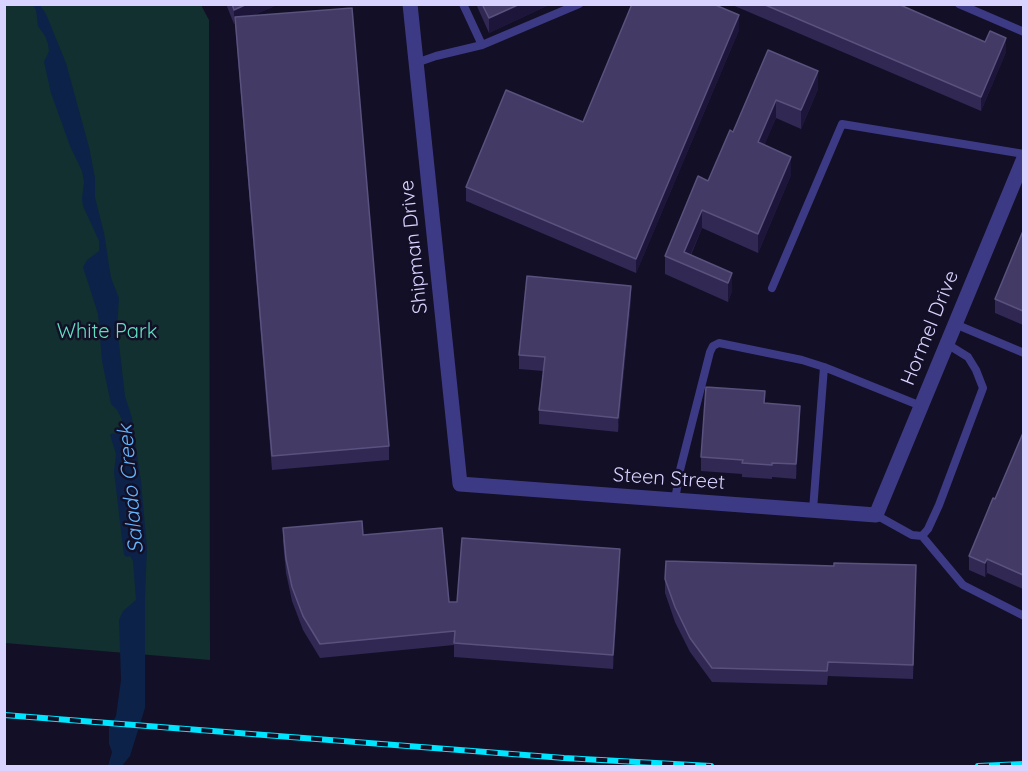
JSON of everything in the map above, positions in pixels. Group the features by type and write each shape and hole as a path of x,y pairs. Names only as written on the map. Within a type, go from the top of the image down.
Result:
{"street":[{"name":"Shipman Drive","path":"410,4 460,484"},
{"name":"Hormel Drive","path":"876,515 955,324 1019,180 1023,156"},
{"name":"Steen Street","path":"460,484 876,515"}],"lane":[{"path":"464,4 482,45"},
{"path":"416,63 482,45 579,4"},
{"path":"959,4 1023,32"},
{"path":"772,288 842,124 1023,156"},
{"path":"955,324 1023,353"},
{"path":"675,500 680,470 710,352 713,346 719,343 802,360 921,406"},
{"path":"922,536 928,529 939,505 983,388 968,357 947,344"},
{"path":"813,510 824,367"},
{"path":"876,515 912,535 922,536 963,585 1023,615"}],"green space":[{"name":"White Park","path":"4,5 201,5 209,20 210,660 5,643"}],"water":[{"name":"Salado Creek","path":"33,5 40,5 46,14 66,63 89,147 95,178 95,197 104,233 111,278 119,298 117,327 125,396 132,418 141,482 147,548 145,708 130,756 122,766 108,766 112,752 109,744 109,728 116,716 121,680 119,620 123,611 136,600 133,561 130,556 124,555 114,472 116,454 110,435 118,431 122,420 111,404 102,361 98,314 83,267 87,260 99,251 99,241 83,206 82,171 70,146 51,93 44,62 49,51 48,44 38,26"}],"building":[{"path":"232,4 247,4 234,10"},
{"path":"482,4 520,4 489,18"},
{"path":"632,4 713,4 739,15 636,259 466,187 506,90 583,122"},
{"path":"763,4 898,4 985,42 990,31 1006,38 981,97"},
{"path":"352,8 389,446 272,456 235,17"},
{"path":"768,50 818,71 801,110 776,100 758,142 791,157 758,234 702,210 684,252 732,273 728,283 665,256 698,176 708,181 730,130 733,132"},
{"path":"1023,231 1023,311 995,299"},
{"path":"527,276 631,286 618,418 539,410 545,357 519,355"},
{"path":"706,387 765,391 764,403 800,406 796,464 742,463 743,460 701,457"},
{"path":"1023,433 1023,575 987,559 985,563 969,556"},
{"path":"362,521 363,535 442,528 449,602 457,602 462,538 620,549 613,655 454,643 455,631 320,644 303,616 292,587 283,528"},
{"path":"666,561 834,566 834,563 916,565 913,665 828,662 827,671 712,668 690,638 675,607 665,579"}],"railway":[{"path":"4,715 564,758 711,766"},
{"path":"978,766 1024,764"}]}
